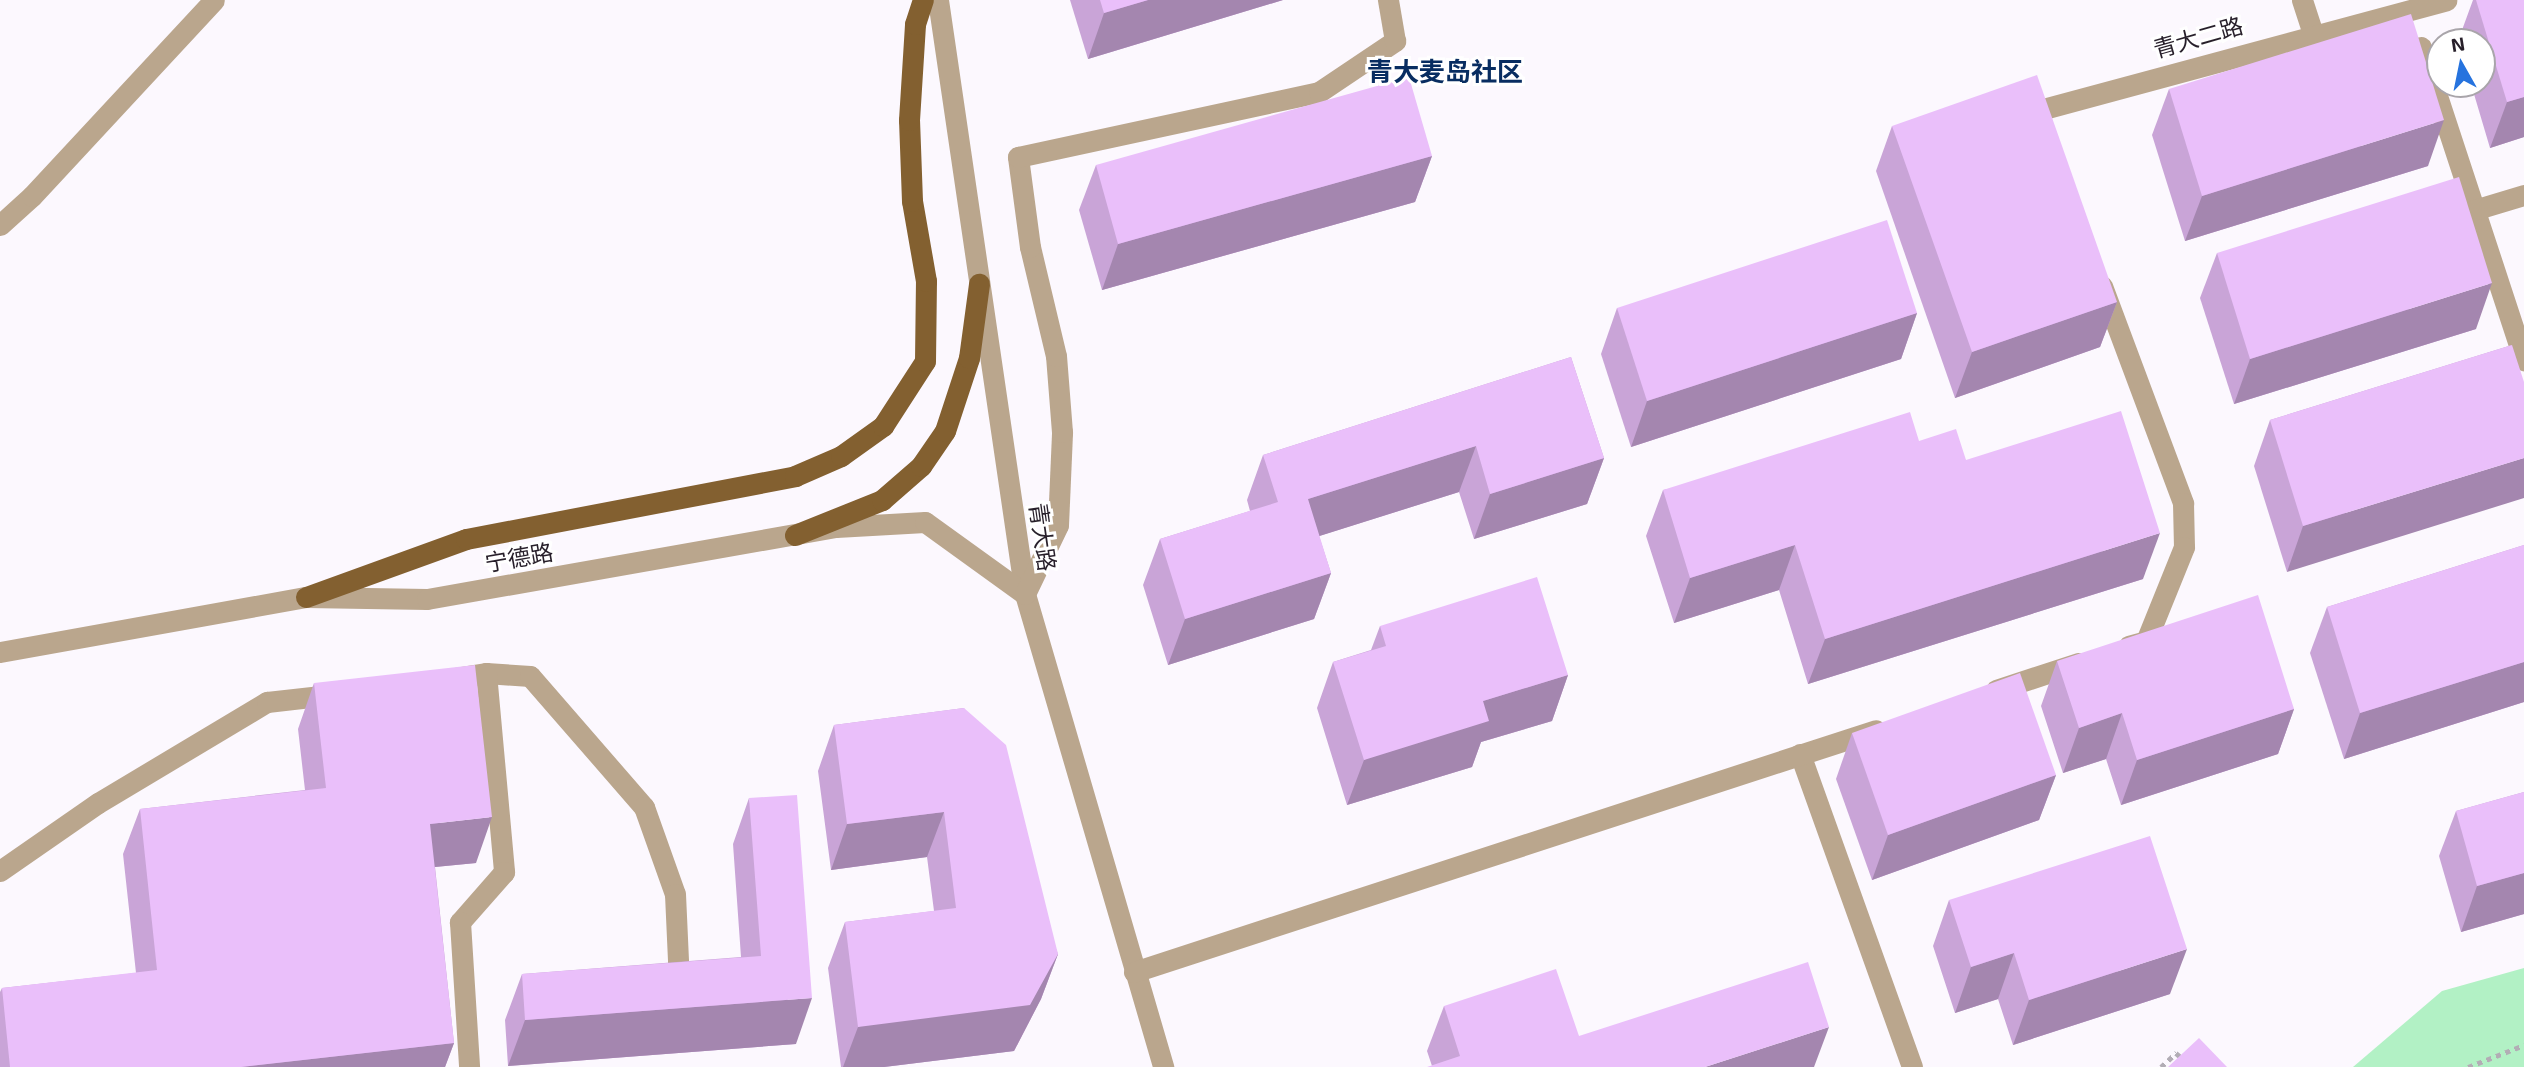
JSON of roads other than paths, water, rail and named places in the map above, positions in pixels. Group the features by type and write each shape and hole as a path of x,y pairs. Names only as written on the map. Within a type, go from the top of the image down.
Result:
{"main road":[{"path":"306,597 466,539 795,476 841,456 883,426 925,360 926,281 912,201 909,120 915,24 923,0"},
{"path":"795,535 882,499 921,466 945,431 965,370 979,284"}],"street":[{"path":"0,225 32,196 214,0"},
{"name":"青大路","path":"938,0 1025,594 1163,1067"},
{"path":"1025,594 1058,524 1062,432 1056,356 1030,247 1018,158 1319,92 1395,41 1388,0"},
{"path":"2302,0 2313,34"},
{"path":"2051,151 2036,111 2412,5 2446,0"},
{"path":"2412,5 2474,210 2524,361"},
{"path":"2474,210 2524,195"},
{"path":"1979,695 2146,640 2184,547 2183,503 2095,268"},
{"name":"宁德路","path":"0,652 306,597 427,599 836,527 925,522 1025,594"},
{"path":"424,683 486,673 530,676 644,807 676,894 679,982"},
{"path":"469,1067 460,922 504,872 486,673"},
{"path":"0,871 98,803 267,702 359,691"},
{"path":"1134,972 1902,721"},
{"path":"1800,754 1912,1067"}],"district":[{"name":"青大麦岛社区","path":"1445,71"}]}
